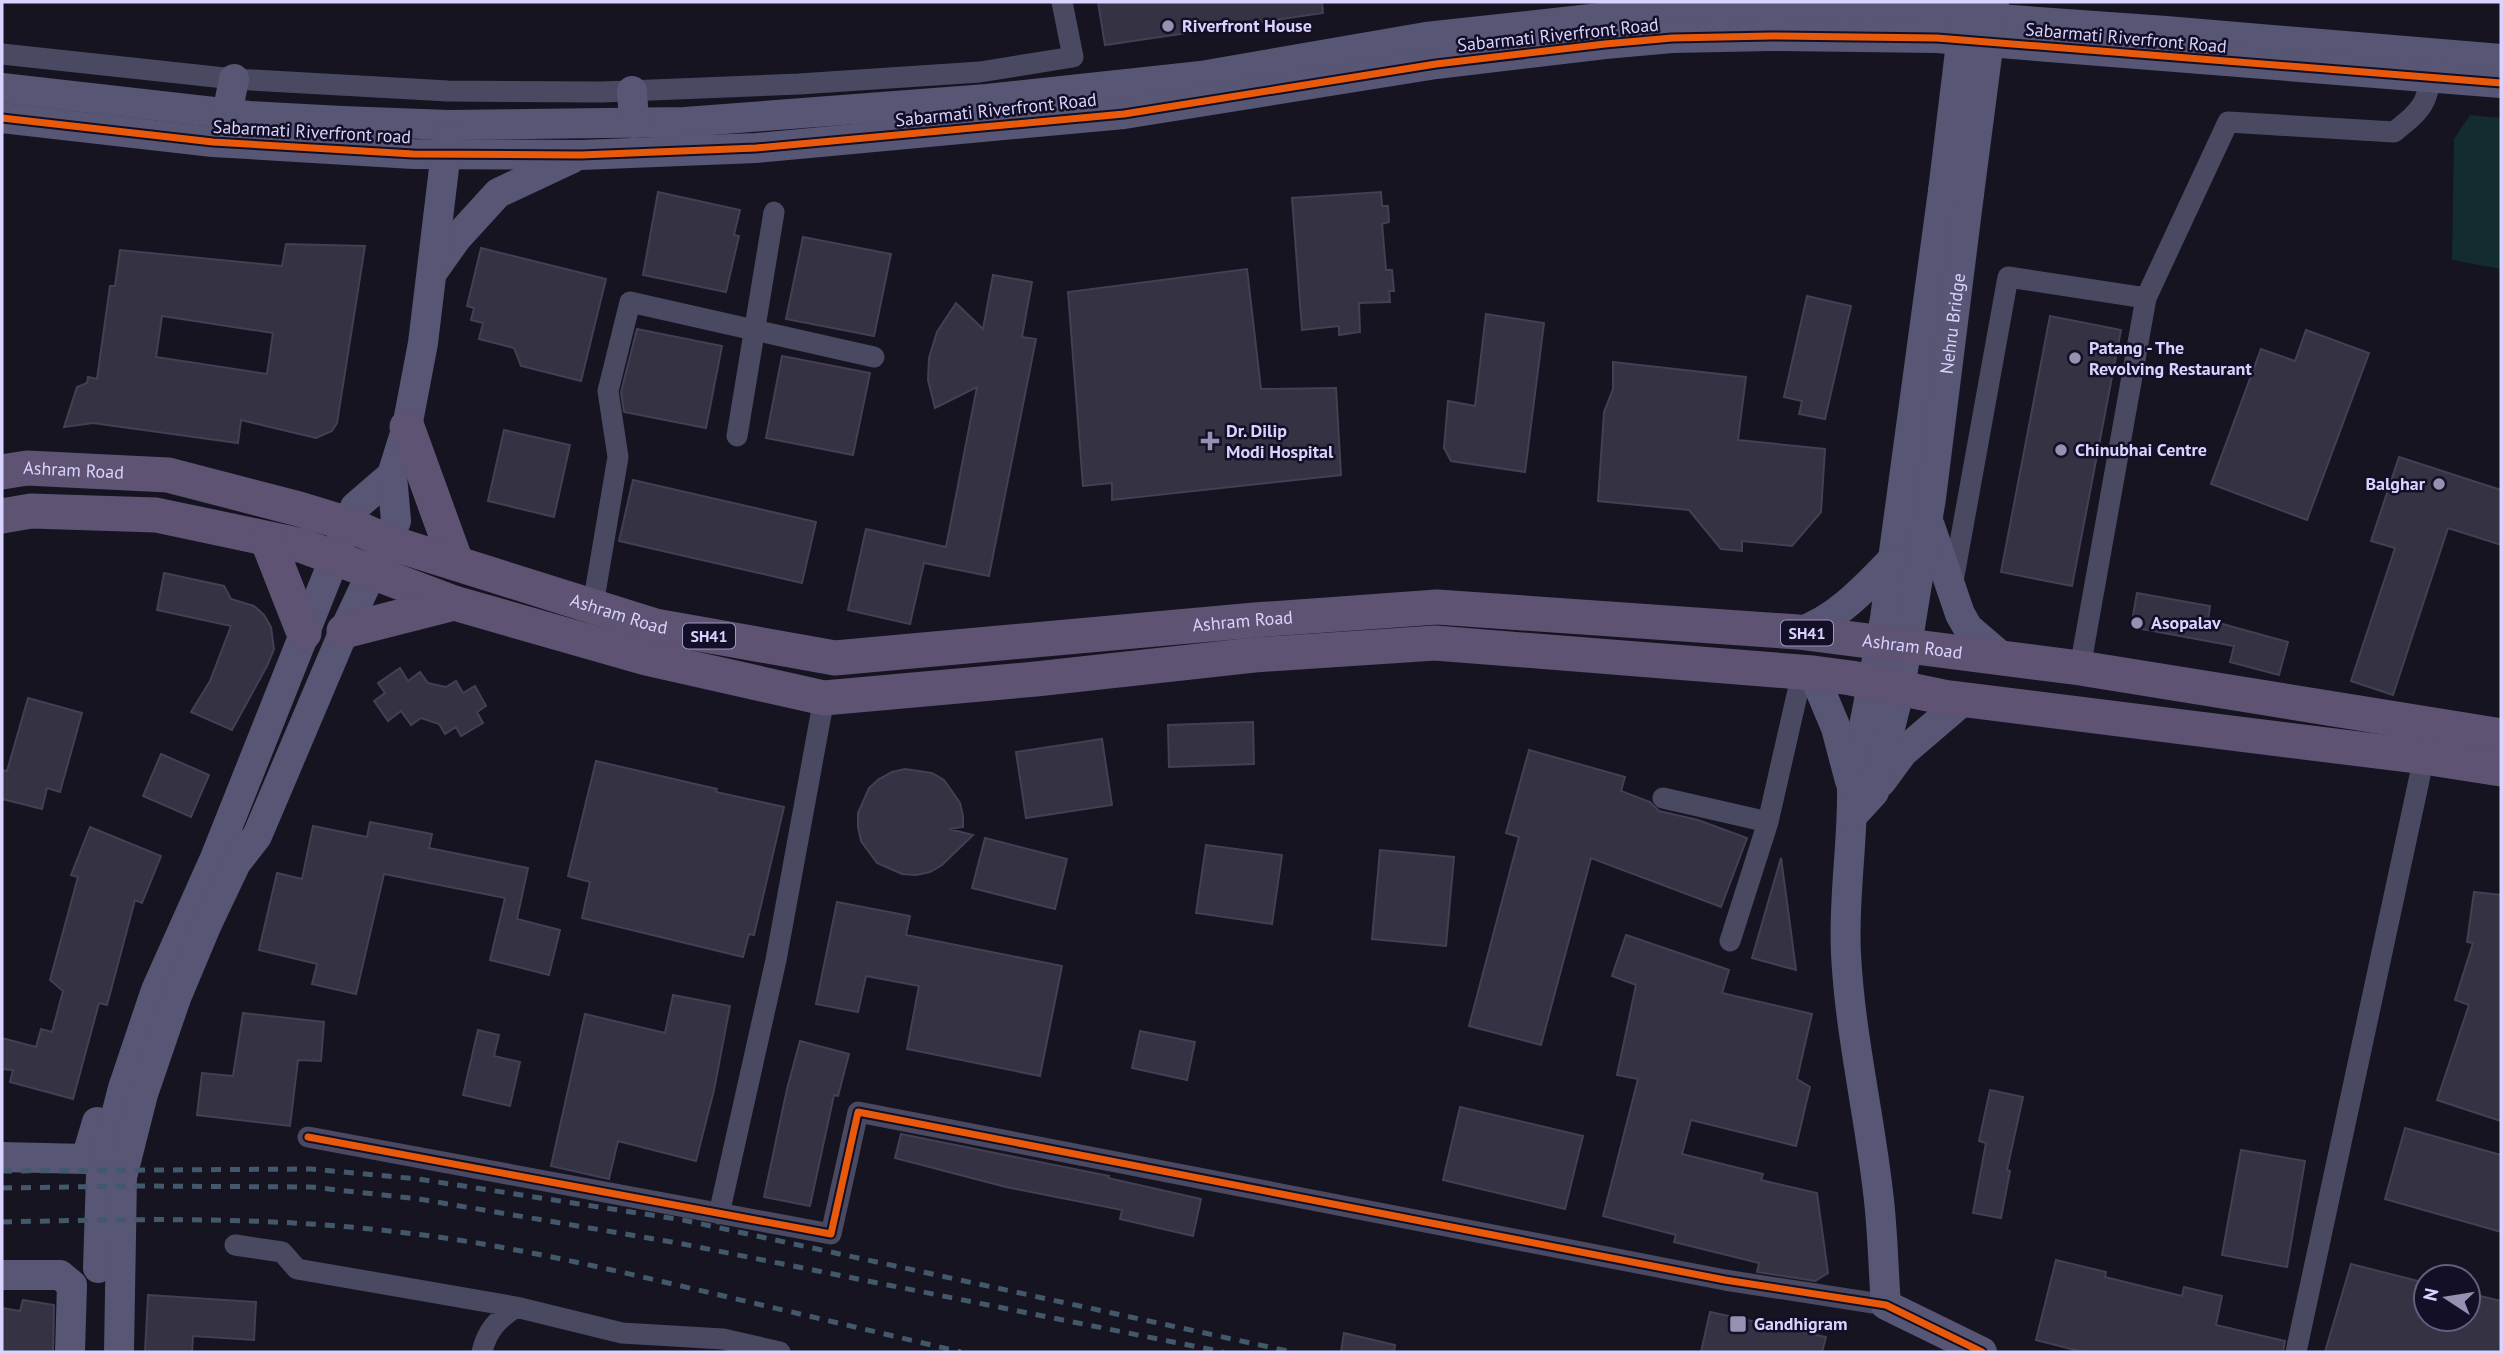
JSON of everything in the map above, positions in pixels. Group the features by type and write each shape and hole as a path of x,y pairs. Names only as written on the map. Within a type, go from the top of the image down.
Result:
{"main road":[{"path":"407,427 456,562"},
{"name":"Ashram Road","path":"2,472 27,468 168,475 348,524 381,557 454,603 646,658 824,698 1036,679 1254,654 1435,643 1807,673 1965,699 2501,769"},
{"name":"Ashram Road","path":"2,516 31,511 156,514 303,546 334,557 456,562 655,626 835,658 1255,620 1437,607 1798,632 2080,668 2501,736"},
{"path":"267,538 304,633"},
{"path":"344,631 454,603"}],"street":[{"path":"2,54 234,79 448,91 632,91 799,84 983,85 1073,57 1062,2"},
{"name":"Nehru Bridge","path":"1894,644 1927,519 1956,192 1966,2"},
{"name":"Nehru Bridge","path":"1894,644 1893,559 1956,192 1994,2"},
{"name":"Sabarmati Riverfront Road","path":"621,153 756,148 1124,114 1426,37 1675,12 1771,10 1970,17 2166,31 2431,66 2501,83"},
{"name":"Sabarmati Riverfront Road","path":"2431,66 2501,60"},
{"path":"2080,668 2146,298 2228,122 2394,132 2420,112 2431,66"},
{"name":"Sabarmati Riverfront Road","path":"447,139 634,123 685,122 983,85 1202,76 1254,81"},
{"path":"227,114 234,79"},
{"name":"Sabarmati Riverfront road","path":"2,88 581,155 621,153"},
{"path":"632,91 634,123"},
{"name":"Sabarmati Riverfront road","path":"2,118 213,142 399,153 447,139"},
{"path":"119,1352 118,1282 122,1177 143,1094 176,998 207,924 236,863 257,836 344,631 396,522 392,475 407,427 423,343 447,139"},
{"path":"431,273 456,239 498,194 581,155"},
{"path":"737,436 774,212"},
{"path":"1951,593 2008,277 2146,298"},
{"path":"593,605 618,457 608,391 630,302 874,356"},
{"path":"98,1352 101,1174 123,1088 156,990 215,858 355,507 392,475"},
{"path":"1927,519 1959,614 1968,628 2003,658"},
{"path":"1798,632 1817,626 1868,586 1893,559"},
{"path":"1886,1305 1878,1193 1850,998 1846,953 1846,883 1859,799 1894,644"},
{"path":"1807,673 1836,728 1859,799"},
{"path":"1730,941 1768,822 1807,673"},
{"path":"719,1214 776,960 824,698"},
{"path":"1859,799 1903,752 1965,699"},
{"path":"2296,1352 2424,757"},
{"path":"1664,798 1768,822"},
{"path":"2,1157 86,1159 139,995 192,873 215,858"},
{"path":"308,1137 831,1234 858,1112 1725,1280 1886,1305 1982,1352"},
{"path":"235,1245 282,1252 297,1269 516,1307 622,1333 723,1339 780,1352"},
{"path":"2,1275 60,1275 72,1285 70,1352"},
{"path":"482,1352 486,1337 499,1319 516,1307"}],"green space":[{"path":"2470,115 2501,118 2501,269 2452,260 2454,139"}],"building":[{"name":"Riverfront House","path":"1098,2 1322,2 1323,13 1105,45"},
{"path":"658,192 740,210 734,235 739,236 726,292 643,275"},
{"path":"1381,192 1382,206 1388,206 1389,222 1382,224 1386,270 1392,270 1394,291 1389,291 1390,302 1359,303 1360,332 1339,335 1339,326 1302,330 1292,198"},
{"path":"803,237 891,254 874,336 786,319"},
{"path":"286,244 365,246 337,423 332,431 316,438 241,420 238,443 93,423 64,427 77,387 87,383 88,377 97,379 110,286 115,286 120,250 282,266","holes":["162,316 273,333 267,374 156,357"]},
{"path":"481,248 606,279 581,381 521,366 514,348 479,339 483,323 471,320 474,308 467,306"},
{"path":"1247,269 1261,389 1336,388 1341,475 1112,500 1112,483 1083,486 1068,292"},
{"path":"993,275 1032,282 1022,337 1036,339 989,576 924,563 910,624 848,610 866,529 946,547 977,387 935,408 928,380 929,358 937,332 956,303 983,329"},
{"path":"1807,296 1851,306 1825,419 1799,414 1802,401 1784,397"},
{"path":"1486,314 1544,323 1525,472 1451,461 1444,448 1448,401 1475,406"},
{"name":"Chinubhai Centre","path":"2050,316 2121,330 2072,586 2001,572"},
{"path":"637,329 722,346 706,428 624,412 621,392"},
{"path":"2306,330 2369,353 2307,520 2211,484 2261,349 2295,361"},
{"path":"782,356 870,373 853,455 766,438"},
{"path":"1613,362 1746,377 1738,440 1825,449 1821,512 1792,546 1742,541 1742,551 1721,549 1689,510 1598,501 1604,412 1613,389"},
{"path":"504,430 570,445 554,517 488,501"},
{"path":"2399,457 2501,490 2501,545 2448,528 2393,695 2351,681 2395,548 2371,541"},
{"path":"633,480 816,522 802,583 619,541"},
{"path":"164,573 224,586 231,599 254,606 264,615 271,627 274,649 232,730 191,712 210,681 231,626 157,610"},
{"path":"2137,593 2210,606 2208,620 2288,642 2279,675 2230,662 2234,646 2131,627"},
{"path":"400,668 408,681 420,672 428,683 446,687 456,681 463,693 475,686 486,706 477,712 483,723 461,736 456,727 445,734 439,724 421,718 411,725 401,711 388,721 374,701 385,693 378,683"},
{"path":"28,698 82,713 60,792 47,788 42,809 2,799 2,770 7,771"},
{"path":"1253,722 1254,764 1169,767 1168,725"},
{"path":"1102,739 1112,805 1026,818 1016,752"},
{"path":"1529,750 1625,777 1621,791 1650,802 1659,811 1698,820 1747,838 1721,907 1591,858 1541,1045 1469,1026 1519,837 1506,833"},
{"path":"161,754 209,775 191,817 143,796"},
{"path":"596,761 784,807 754,935 749,934 743,957 582,918 590,882 568,876"},
{"path":"905,769 932,773 944,780 960,803 963,816 963,827 949,829 973,835 942,865 930,872 916,875 902,874 877,863 861,841 858,827 858,813 869,788 892,772"},
{"path":"370,822 432,834 429,848 528,868 517,919 560,930 549,975 490,960 505,898 384,874 356,994 312,984 317,964 259,950 277,873 302,879 313,826 367,837"},
{"path":"90,827 161,856 142,903 135,900 107,1005 99,1003 73,1099 10,1082 13,1070 2,1069 2,1038 36,1047 41,1029 52,1032 63,991 50,980 78,877 71,875"},
{"path":"985,838 1067,859 1055,909 972,888"},
{"path":"1206,845 1282,855 1272,924 1196,913"},
{"path":"1380,850 1454,857 1446,946 1372,939"},
{"path":"1781,858 1789,917 1796,970 1752,958"},
{"path":"2474,892 2501,895 2501,1121 2437,1100 2469,1005 2455,1000 2473,943 2467,942"},
{"path":"837,902 910,916 906,935 1062,966 1040,1076 907,1049 919,986 866,976 858,1012 816,1004"},
{"path":"1626,935 1729,970 1722,993 1812,1014 1797,1079 1810,1087 1796,1146 1691,1120 1682,1154 1763,1174 1761,1180 1817,1193 1828,1273 1815,1281 1757,1272 1759,1263 1674,1242 1676,1235 1603,1216 1638,1079 1617,1075 1636,985 1612,976"},
{"path":"673,995 730,1006 714,1090 696,1161 618,1141 609,1179 551,1166 585,1014 665,1033"},
{"path":"243,1013 324,1022 321,1061 298,1060 290,1126 197,1115 202,1073 233,1076"},
{"path":"478,1030 499,1035 494,1056 520,1062 510,1106 463,1095"},
{"path":"1140,1031 1195,1042 1187,1080 1132,1068"},
{"path":"800,1041 849,1054 838,1096 834,1095 810,1206 764,1197"},
{"path":"1990,1090 2023,1097 2007,1170 2010,1171 2001,1218 1973,1213 1986,1143 1979,1141"},
{"path":"1460,1107 1583,1136 1565,1209 1443,1180"},
{"path":"2405,1128 2501,1155 2501,1232 2385,1199"},
{"path":"901,1134 1109,1176 1108,1178 1201,1199 1193,1236 1120,1219 1122,1210 1006,1187 895,1158"},
{"path":"2241,1150 2305,1161 2287,1267 2222,1255"},
{"path":"2056,1260 2106,1272 2105,1277 2182,1296 2184,1287 2222,1296 2216,1325 2285,1341 2283,1352 2083,1352 2036,1340"},
{"path":"2351,1264 2412,1279 2412,1333 2482,1333 2482,1296 2501,1301 2501,1352 2325,1352"},
{"path":"148,1295 256,1302 254,1340 193,1336 192,1352 145,1352"},
{"path":"23,1300 54,1305 53,1352 2,1352 2,1308 20,1311"},
{"name":"Gandhigram","path":"1710,1312 1826,1337 1822,1352 1701,1352"},
{"path":"1344,1333 1395,1345 1394,1352 1341,1352"}],"railway":[{"path":"2,1171 311,1169 418,1179 683,1220 1292,1352"},
{"path":"2,1188 311,1187 419,1199 678,1243 1223,1352"},
{"path":"2,1222 250,1221 349,1227 435,1237 584,1264 961,1352"}],"cycle path":[{"path":"2,118 213,142 413,154 581,155 756,148 1124,114 1436,64 1605,44 1672,38 1771,36 1937,38 2501,83"},
{"path":"308,1137 831,1234 858,1112 1725,1280 1886,1305 1982,1352"}],"place":[{"name":"Riverfront House","path":"1168,26"},
{"name":"Patang - The Revolving Restaurant","path":"2075,358"},
{"name":"Dr. Dilip Modi Hospital","path":"1210,441"},
{"name":"Chinubhai Centre","path":"2061,450"},
{"name":"Balghar","path":"2439,484"},
{"name":"Asopalav","path":"2137,623"},
{"name":"Gandhigram","path":"1738,1324"}]}
